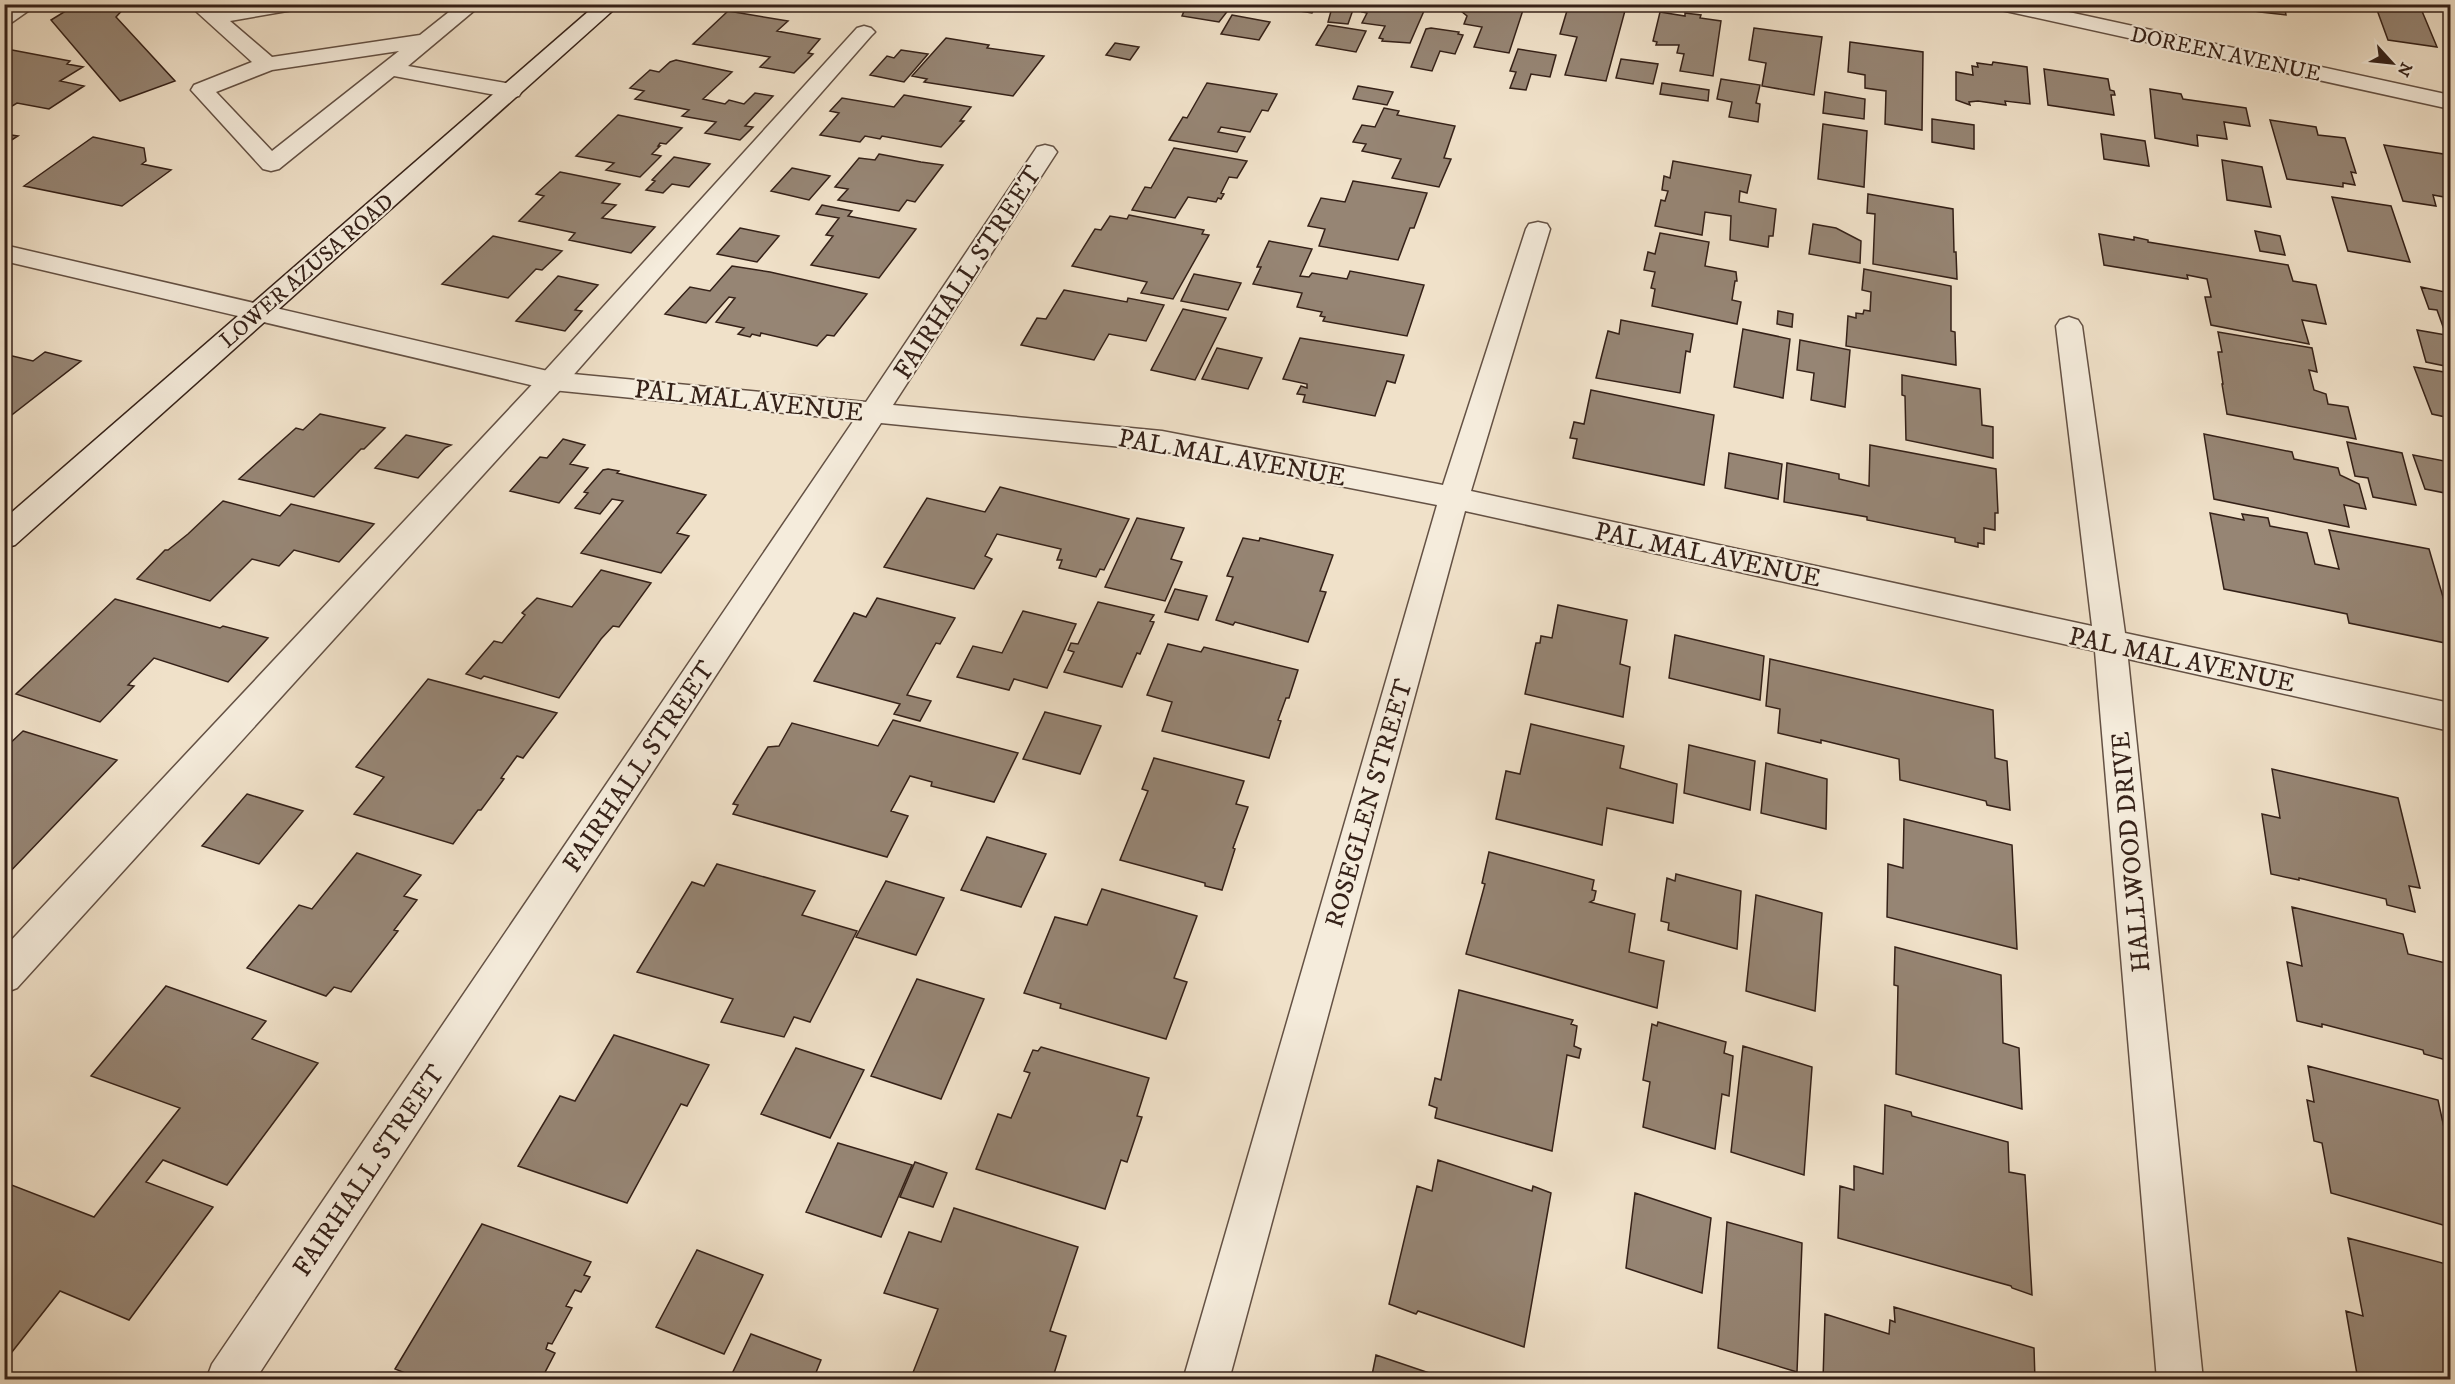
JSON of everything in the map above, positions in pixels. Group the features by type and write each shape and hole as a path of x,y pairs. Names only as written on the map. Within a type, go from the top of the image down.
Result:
{"street":[{"path":"4,19 28,4"},
{"path":"206,11 293,4"},
{"path":"425,41 267,64 202,90 271,164 472,4"},
{"name":"LOWER AZUSA ROAD","path":"4,537 610,4"},
{"name":"DOREEN AVENUE","path":"2001,4 2451,102"},
{"path":"206,11 267,64"},
{"path":"4,975 552,381 864,32"},
{"path":"390,69 512,91"},
{"name":"FAIRHALL STREET","path":"228,1380 1046,152"},
{"name":"ROSEGLEN STREET","path":"1206,1380 1465,458 1538,229"},
{"name":"PAL MAL AVENUE","path":"4,253 552,381 1162,441 1455,498 2451,717"},
{"name":"HALLWOOD DRIVE","path":"2069,326 2110,643 2180,1380"}],"building":[{"path":"77,4 128,4 116,17 175,81 120,101 51,20"},
{"path":"1187,4 1233,4 1219,22 1182,16"},
{"path":"1282,4 1317,4 1312,13 1280,8"},
{"path":"1333,4 1355,4 1348,24 1328,22"},
{"path":"1359,4 1427,4 1410,43 1382,41 1383,39 1379,38 1385,26 1362,23 1367,13 1362,12 1364,7 1358,7"},
{"path":"1464,4 1525,4 1509,53 1474,47 1482,27 1464,24 1467,16 1461,11"},
{"path":"1569,4 1626,7 1606,81 1565,75 1577,37 1560,34"},
{"path":"2217,4 2284,4 2286,15 2260,12"},
{"path":"2348,4 2419,4 2437,47 2388,40 2377,10 2349,7"},
{"path":"728,11 788,21 777,31 820,39 808,53 813,54 794,73 760,67 770,57 693,44"},
{"path":"1660,12 1685,16 1685,13 1701,15 1700,18 1721,21 1713,76 1680,71 1684,54 1677,53 1679,45 1656,45 1657,42 1653,41"},
{"path":"1232,15 1270,22 1259,40 1221,34"},
{"path":"1328,25 1366,31 1356,52 1316,45"},
{"path":"1754,28 1822,37 1814,95 1762,86 1766,63 1749,60"},
{"path":"1426,29 1459,32 1458,34 1463,35 1455,54 1440,51 1432,71 1411,67"},
{"path":"946,38 989,45 987,48 1044,56 1013,96 924,82 927,79 912,76"},
{"path":"1850,42 1923,52 1922,130 1885,124 1886,91 1865,88 1865,75 1848,72"},
{"path":"1115,43 1139,47 1130,60 1106,55"},
{"path":"1518,49 1556,55 1550,77 1531,74 1526,90 1510,88 1516,72 1510,71"},
{"path":"12,50 70,61 67,64 83,67 60,81 84,86 49,109 17,103 4,111 4,55"},
{"path":"901,50 928,54 904,82 870,75 887,56 894,58"},
{"path":"1621,59 1658,64 1653,84 1616,78"},
{"path":"676,60 732,72 703,99 725,104 729,100 744,104 755,93 773,96 745,126 753,127 740,140 705,133 716,122 682,116 689,110 635,99 644,91 630,88 650,70 659,72 670,62"},
{"path":"1993,62 2027,67 2030,104 2005,101 2006,105 1978,101 1969,102 1970,105 1956,100 1956,72 1973,75 1972,66 1978,67 1977,63 1992,65"},
{"path":"2044,69 2108,79 2110,90 2114,91 2115,95 2111,95 2114,115 2048,105"},
{"path":"1721,79 1760,85 1756,103 1760,104 1758,122 1729,117 1732,102 1717,99"},
{"path":"1207,83 1277,94 1268,111 1262,110 1250,132 1221,127 1218,132 1245,137 1237,152 1169,140 1183,117 1187,118"},
{"path":"1662,83 1709,90 1708,101 1660,94"},
{"path":"1358,86 1393,92 1387,105 1353,99"},
{"path":"2150,89 2181,94 2183,99 2246,108 2250,126 2224,122 2227,139 2197,135 2198,146 2155,138"},
{"path":"1825,92 1865,99 1864,119 1823,113"},
{"path":"904,95 971,107 960,121 964,121 941,147 882,136 880,139 865,136 860,142 820,135 839,113 830,111 842,98 894,107"},
{"path":"1384,108 1399,111 1397,115 1455,126 1444,158 1451,159 1439,187 1392,178 1401,159 1362,151 1366,144 1353,142 1362,125 1375,127"},
{"path":"618,115 682,128 666,144 660,143 652,154 661,156 640,177 606,170 614,163 576,156"},
{"path":"1932,119 1974,125 1974,149 1932,142"},
{"path":"2270,120 2316,127 2318,135 2345,138 2356,173 2351,172 2355,185 2343,183 2343,187 2287,179"},
{"path":"1823,124 1867,131 1864,187 1818,179"},
{"path":"4,134 18,136 4,145"},
{"path":"2101,134 2145,141 2149,166 2104,159"},
{"path":"93,137 144,148 146,161 142,164 171,170 122,206 24,186"},
{"path":"2384,145 2450,155 2450,198 2433,195 2436,206 2403,201"},
{"path":"1174,148 1247,161 1237,178 1229,177 1221,193 1224,194 1216,202 1188,197 1175,218 1132,210 1145,187 1151,188"},
{"path":"879,154 943,165 915,202 907,200 899,211 838,200 848,189 835,187 859,158 875,160"},
{"path":"674,157 710,164 689,187 672,184 663,193 646,190 655,181 652,180"},
{"path":"2222,160 2262,167 2271,207 2227,200"},
{"path":"1673,161 1751,175 1747,193 1740,191 1739,202 1776,209 1773,236 1769,236 1768,247 1730,240 1731,216 1705,212 1702,235 1655,226 1661,200 1665,201 1668,191 1662,190 1664,176 1670,178"},
{"path":"792,168 830,176 809,200 771,191"},
{"path":"560,172 620,184 602,203 616,205 602,218 655,227 631,253 569,240 575,233 519,221 544,196 536,194"},
{"path":"1353,181 1427,193 1414,228 1410,228 1398,260 1319,246 1325,229 1308,226 1321,198 1345,202"},
{"path":"1868,194 1953,209 1957,279 1873,264 1875,214 1867,213"},
{"path":"2332,197 2391,206 2410,262 2348,251"},
{"path":"822,205 852,211 848,216 916,229 879,278 811,265 833,236 826,235 839,218 816,214"},
{"path":"1129,215 1204,230 1202,234 1209,235 1173,299 1141,293 1147,282 1072,266 1095,229 1101,230 1110,216 1127,219"},
{"path":"1813,224 1836,228 1861,241 1860,263 1809,254"},
{"path":"740,228 779,236 757,262 717,254"},
{"path":"2255,231 2280,236 2285,255 2260,251"},
{"path":"1660,233 1709,242 1705,266 1736,272 1737,281 1735,281 1732,300 1741,302 1737,324 1652,306 1655,289 1651,288 1655,272 1644,270 1648,252 1655,254"},
{"path":"2099,234 2134,240 2134,237 2148,240 2148,242 2288,265 2293,281 2316,285 2326,324 2302,320 2309,344 2211,325 2205,297 2211,297 2207,279 2187,275 2188,279 2104,265"},
{"path":"493,236 562,251 542,270 536,269 508,298 442,284"},
{"path":"1269,241 1312,249 1300,276 1309,277 1312,273 1347,279 1350,271 1424,285 1407,336 1323,321 1325,317 1320,316 1322,312 1297,307 1302,293 1253,284 1261,267 1257,267"},
{"path":"732,266 770,272 867,294 834,336 827,335 817,346 761,333 760,336 752,334 750,337 738,334 744,328 716,322 735,298 729,297 706,323 665,314 690,287 710,291"},
{"path":"1864,269 1951,286 1951,331 1955,332 1956,365 1846,346 1848,316 1856,318 1856,313 1863,314 1864,310 1870,311 1871,292 1862,290"},
{"path":"1194,274 1241,283 1228,310 1181,301"},
{"path":"558,276 598,285 575,310 582,311 565,331 516,321"},
{"path":"2421,287 2450,293 2450,367 2426,362 2417,330 2446,335 2437,310 2429,309"},
{"path":"1064,290 1127,302 1128,298 1164,305 1146,341 1109,334 1094,360 1021,345 1037,318 1046,319"},
{"path":"1183,309 1226,318 1195,380 1151,370"},
{"path":"1778,311 1793,314 1792,327 1777,324"},
{"path":"1621,320 1693,334 1690,352 1686,351 1680,393 1596,378 1608,331 1619,334"},
{"path":"1743,329 1790,339 1783,398 1734,387"},
{"path":"2218,332 2312,348 2317,372 2309,370 2314,390 2326,394 2328,404 2348,407 2356,439 2227,414 2218,352 2222,352"},
{"path":"1300,338 1404,355 1395,383 1387,381 1375,416 1303,402 1305,395 1297,394 1301,386 1307,388 1307,384 1283,379"},
{"path":"1800,340 1850,350 1845,407 1811,400 1814,373 1797,370"},
{"path":"1217,348 1262,358 1248,389 1202,379"},
{"path":"45,352 81,361 4,421 4,354 33,361"},
{"path":"2414,367 2450,373 2450,418 2432,414"},
{"path":"1902,375 1980,389 1982,425 1993,427 1993,458 1906,440"},
{"path":"1591,390 1714,415 1704,485 1573,458 1577,439 1570,438 1574,422 1584,424"},
{"path":"320,414 385,428 314,497 239,479 296,428 303,430"},
{"path":"2204,434 2292,452 2294,459 2338,468 2340,475 2359,484 2366,509 2344,505 2349,527 2214,499"},
{"path":"406,435 451,445 445,448 418,478 375,468"},
{"path":"563,439 585,445 570,464 588,468 559,503 510,491 540,457 547,458"},
{"path":"2347,442 2402,453 2416,505 2373,497 2368,478 2355,476"},
{"path":"1870,445 1996,469 1998,513 1995,513 1995,530 1984,528 1984,544 1978,543 1978,547 1955,542 1955,538 1867,520 1867,517 1784,502 1787,463 1839,474 1839,479 1869,486"},
{"path":"1729,453 1782,464 1778,499 1725,488"},
{"path":"2413,455 2450,462 2450,494 2425,489"},
{"path":"608,469 706,495 677,533 689,536 661,573 581,553 623,501 612,499 600,514 575,508 588,493 584,492 603,470"},
{"path":"1000,487 1129,519 1104,570 1100,569 1096,577 1059,568 1062,560 1057,560 1061,549 997,534 985,556 992,559 974,589 884,567 927,498 985,512"},
{"path":"223,501 280,516 291,504 374,524 339,562 294,550 279,566 252,559 210,601 137,579 165,550 188,534"},
{"path":"2210,513 2244,520 2242,514 2268,518 2270,526 2307,533 2315,564 2339,569 2329,530 2429,549 2450,621 2450,644 2349,623 2347,614 2224,589"},
{"path":"1137,518 1184,528 1171,559 1182,562 1165,601 1105,587"},
{"path":"1243,538 1259,541 1260,538 1333,555 1320,591 1326,592 1308,642 1235,622 1233,625 1216,620 1233,577 1227,576"},
{"path":"601,570 651,583 619,627 613,626 601,639 559,698 484,676 481,679 466,674 494,641 502,643 525,615 522,613 537,598 572,607"},
{"path":"1175,589 1207,596 1198,620 1165,612"},
{"path":"877,598 955,618 940,644 936,643 907,695 931,701 920,721 894,714 900,704 814,681 854,613 866,617"},
{"path":"115,599 220,628 223,626 268,638 228,682 154,658 128,685 134,686 100,722 16,694"},
{"path":"1098,602 1154,615 1150,621 1154,622 1140,654 1137,653 1122,687 1064,672 1074,652 1068,650 1071,643 1078,644"},
{"path":"1558,605 1627,620 1620,664 1630,667 1623,717 1525,694 1536,643 1540,643 1541,636 1552,638"},
{"path":"1023,611 1076,624 1047,688 1014,679 1009,690 957,677 973,646 1002,653"},
{"path":"1675,635 1764,656 1760,700 1669,678"},
{"path":"1168,644 1201,652 1204,647 1298,670 1289,698 1286,698 1278,720 1281,721 1269,758 1162,731 1172,702 1147,695"},
{"path":"1770,659 1993,710 1995,758 2007,761 2010,810 1987,805 1986,801 1900,780 1899,759 1821,740 1821,743 1778,733 1780,709 1766,706"},
{"path":"428,679 557,713 523,758 517,756 501,778 504,779 453,844 354,814 384,777 356,767"},
{"path":"1045,712 1101,726 1080,774 1023,759"},
{"path":"893,720 1018,753 994,802 931,786 932,782 910,776 891,811 908,816 887,857 733,814 738,805 733,804 768,747 779,746 792,723 878,746"},
{"path":"1531,724 1624,746 1620,768 1677,784 1673,823 1607,808 1602,845 1496,819 1506,771 1520,774"},
{"path":"23,731 117,760 4,878 4,749"},
{"path":"1689,745 1755,761 1750,810 1684,793"},
{"path":"1154,758 1244,781 1236,804 1248,807 1233,848 1235,849 1222,890 1205,886 1205,883 1120,860 1148,791 1142,789"},
{"path":"1766,763 1827,779 1826,829 1761,813"},
{"path":"2272,769 2398,798 2420,888 2409,886 2415,912 2387,905 2386,899 2299,878 2299,880 2271,874 2262,814 2280,818"},
{"path":"247,794 303,811 259,864 202,846"},
{"path":"1904,819 2012,845 2017,949 1887,917 1888,864 1903,868"},
{"path":"987,837 1046,854 1021,907 961,890"},
{"path":"1489,852 1594,880 1592,890 1596,891 1594,900 1590,902 1635,914 1629,952 1664,961 1657,1008 1466,954 1485,884 1482,883"},
{"path":"357,853 421,875 404,896 417,900 394,930 398,931 351,992 334,987 326,996 247,968 299,905 312,909"},
{"path":"717,864 815,891 802,915 857,931 810,1022 794,1017 784,1037 721,1022 733,999 637,972 692,882 704,886"},
{"path":"1676,874 1741,891 1737,949 1668,930 1669,923 1661,921 1667,878 1675,881"},
{"path":"886,881 944,898 916,955 856,937"},
{"path":"1102,889 1197,916 1174,978 1187,982 1166,1039 1060,1008 1061,1004 1024,993 1055,917 1087,925"},
{"path":"1756,895 1822,913 1815,1011 1746,991"},
{"path":"2292,907 2403,934 2408,954 2450,964 2450,1061 2424,1054 2423,1050 2322,1024 2322,1027 2297,1021 2287,962 2302,966"},
{"path":"1895,947 2001,975 2003,1043 2019,1048 2022,1109 1896,1074 1898,986 1894,985"},
{"path":"917,979 984,999 941,1099 871,1076"},
{"path":"166,986 266,1021 252,1039 318,1063 227,1185 163,1160 146,1182 213,1207 129,1320 60,1291 8,1357 4,1355 4,1182 94,1217 180,1108 91,1076"},
{"path":"1459,990 1573,1020 1571,1024 1577,1026 1574,1046 1581,1049 1579,1058 1567,1055 1552,1151 1435,1118 1437,1108 1429,1105 1435,1078 1441,1080"},
{"path":"1658,1022 1726,1042 1724,1053 1733,1056 1729,1096 1722,1094 1715,1149 1643,1127 1650,1082 1643,1080 1652,1024 1657,1026"},
{"path":"614,1035 709,1065 687,1106 681,1104 627,1203 518,1166 560,1096 575,1101"},
{"path":"1743,1046 1812,1067 1804,1175 1731,1152"},
{"path":"1041,1047 1149,1078 1137,1116 1142,1117 1127,1162 1121,1160 1105,1209 976,1169 998,1114 1011,1118 1030,1073 1024,1071 1033,1050 1038,1051"},
{"path":"796,1048 864,1070 830,1138 761,1114"},
{"path":"2308,1066 2438,1100 2450,1155 2450,1227 2331,1193 2322,1143 2314,1141 2307,1100 2314,1102"},
{"path":"1885,1105 1911,1112 1912,1116 2008,1142 2009,1172 2025,1175 2032,1295 2011,1286 1838,1238 1840,1186 1854,1190 1854,1166 1883,1174"},
{"path":"838,1143 912,1165 881,1237 806,1212"},
{"path":"1438,1160 1532,1191 1533,1186 1551,1193 1524,1347 1418,1311 1416,1314 1389,1304 1417,1186 1432,1191"},
{"path":"915,1162 947,1173 933,1207 900,1197"},
{"path":"1635,1193 1711,1218 1702,1293 1626,1268"},
{"path":"954,1208 1078,1247 1050,1331 1066,1336 1052,1380 924,1380 912,1375 938,1309 884,1293 909,1232 941,1242"},
{"path":"1727,1222 1802,1243 1797,1372 1718,1348"},
{"path":"482,1224 591,1262 584,1275 590,1277 581,1292 575,1290 566,1306 572,1308 552,1344 548,1343 546,1349 555,1353 541,1380 422,1380 395,1369"},
{"path":"2348,1238 2450,1265 2450,1380 2358,1380 2346,1311 2363,1316"},
{"path":"697,1250 763,1275 724,1354 656,1327"},
{"path":"1894,1307 2034,1348 2035,1380 1823,1380 1825,1314 1889,1334 1890,1320 1895,1322"},
{"path":"751,1334 821,1360 813,1380 729,1380"},
{"path":"1376,1355 1450,1380 1371,1380"}]}
